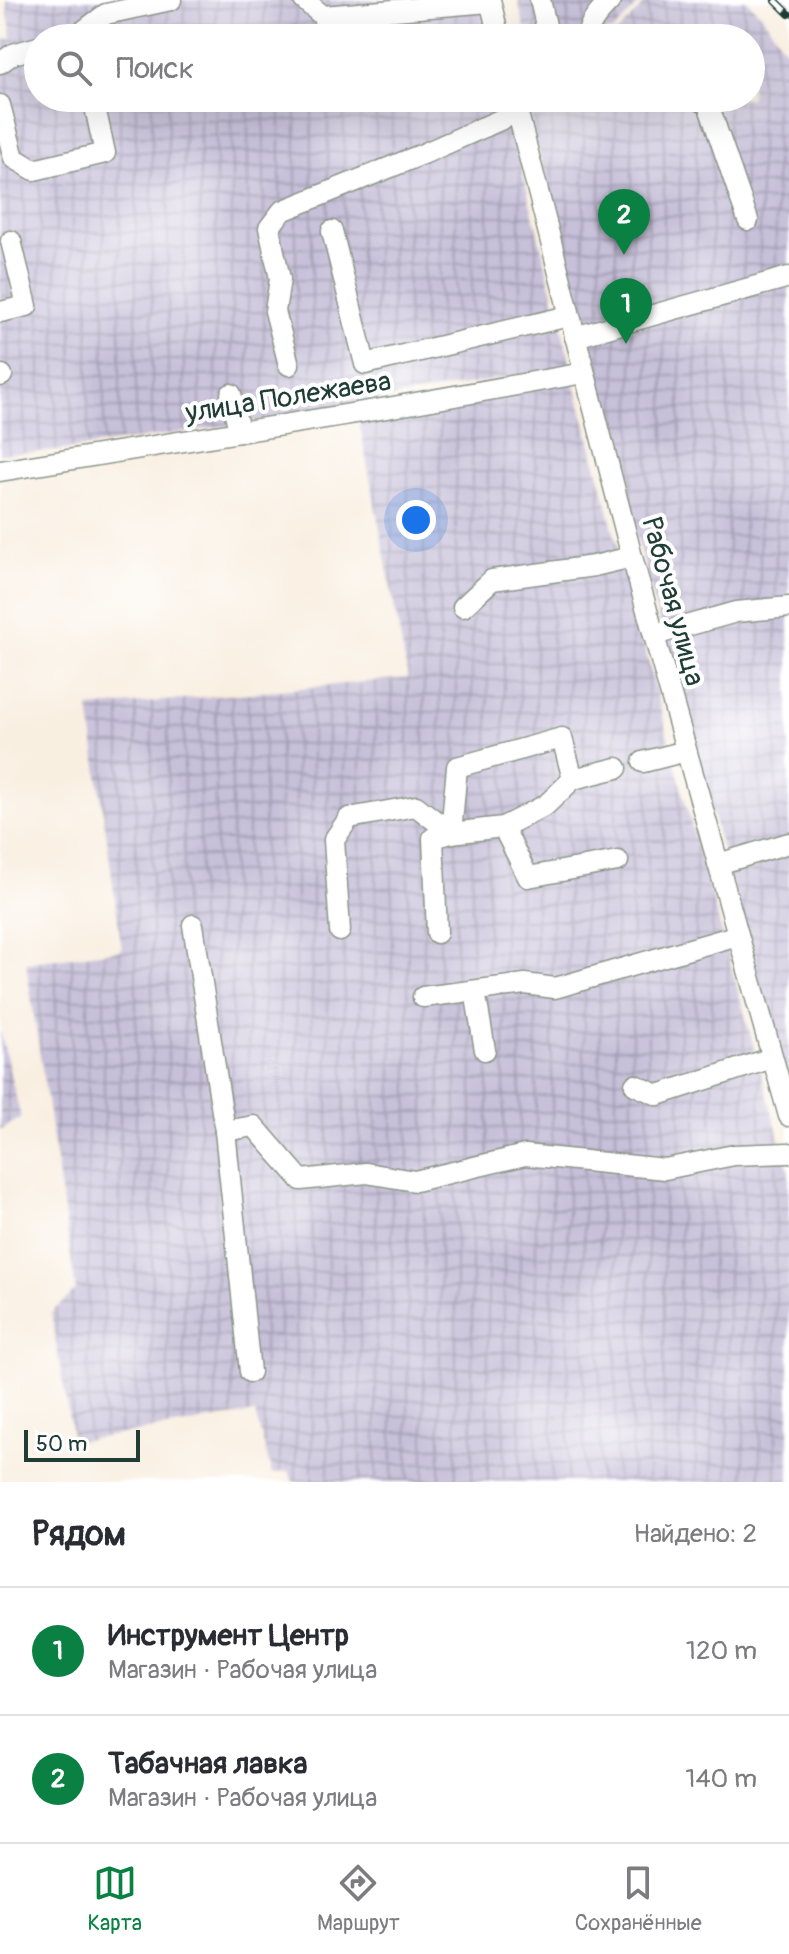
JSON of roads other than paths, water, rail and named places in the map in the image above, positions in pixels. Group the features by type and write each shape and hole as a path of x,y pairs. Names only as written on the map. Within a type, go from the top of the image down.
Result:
{"street":[{"path":"93,24 106,14 171,0"},
{"path":"304,0 323,16 325,24"},
{"path":"590,24 611,0"},
{"path":"323,16 490,1 496,24"},
{"path":"542,2 546,24"},
{"path":"0,63 24,51"},
{"path":"0,105 14,158 34,170 105,153 96,112"},
{"path":"289,365 275,311 280,279 269,228 282,211 423,154 503,112"},
{"name":"Рабочая улица","path":"518,112 632,557 789,1116"},
{"path":"711,112 748,220"},
{"path":"332,231 365,364 569,316"},
{"path":"0,312 27,306 11,241"},
{"path":"575,337 789,277"},
{"name":"улица Полежаева","path":"0,471 584,373"},
{"path":"231,394 239,432"},
{"path":"463,607 492,580 594,566 632,557"},
{"path":"654,635 736,612 789,607"},
{"path":"451,833 457,767 562,738 573,779"},
{"path":"643,762 686,751"},
{"path":"437,933 433,838 503,827 546,805 573,779 617,768"},
{"path":"340,931 334,840 349,818 416,806 451,833"},
{"path":"503,827 528,877 618,861"},
{"path":"718,864 789,843"},
{"path":"193,925 225,1131 250,1372"},
{"path":"423,997 525,984 555,988 738,935"},
{"path":"475,991 485,1050"},
{"path":"635,1085 658,1095 772,1058"},
{"path":"225,1131 254,1126 301,1180 366,1173 415,1181 525,1155 665,1169 734,1155 789,1153"}],"railway":[{"path":"775,0 789,14"}],"place":[{"name":"Табачная лавка","path":"624,255"},
{"name":"Инструмент Центр","path":"626,344"}]}
